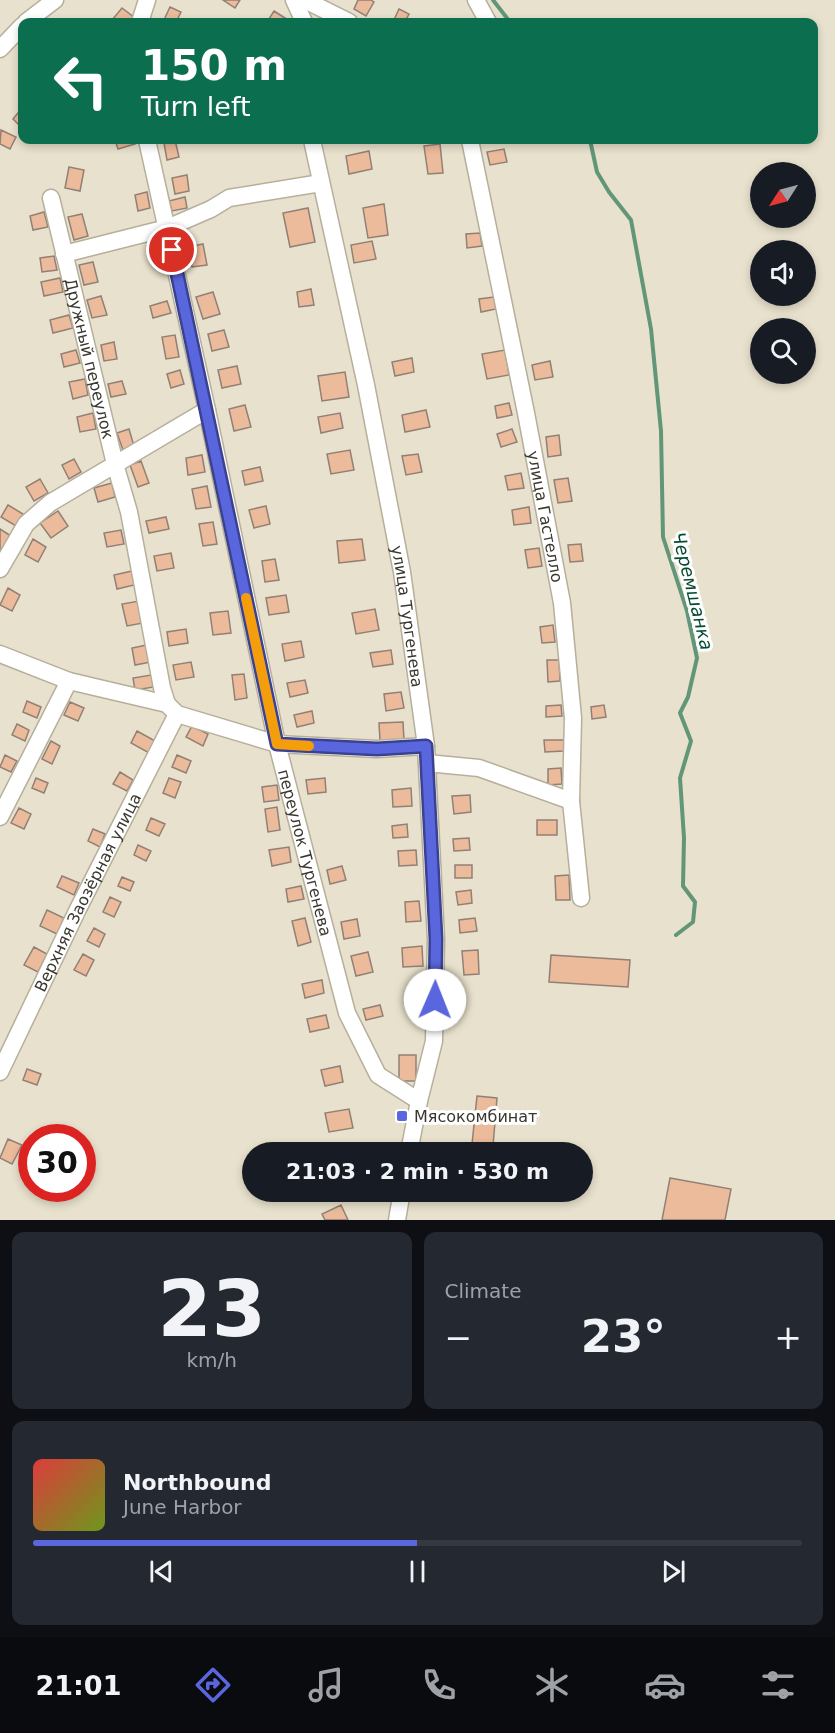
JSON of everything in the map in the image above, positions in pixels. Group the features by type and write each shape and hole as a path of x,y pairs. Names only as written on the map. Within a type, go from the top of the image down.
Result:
{"street":[{"path":"31,18 55,0"},
{"path":"141,18 147,0"},
{"path":"294,0 302,18"},
{"path":"305,0 341,18"},
{"path":"476,0 486,18"},
{"path":"0,49 18,30"},
{"name":"переулок Тургенева","path":"148,144 207,410 277,744 347,1014 378,1075 419,1101"},
{"name":"улица Тургенева","path":"313,144 366,385 402,573 426,755 436,939 435,1018 434,1041 419,1101"},
{"name":"улица Гастелло","path":"471,144 562,603 573,718 571,801 581,898"},
{"path":"64,254 167,228 211,209 229,198 321,183"},
{"name":"Дружный переулок","path":"51,198 115,464"},
{"path":"0,569 26,524 50,503 207,410"},
{"path":"115,464 129,512 162,688 172,709"},
{"path":"0,654 69,681 172,709 277,744 377,749 426,755 479,768 571,801"},
{"path":"0,817 69,681"},
{"name":"Верхняя Заозёрная улица","path":"0,1072 172,709"},
{"path":"411,1142 419,1101"},
{"path":"397,1220 400,1202"}],"building":[{"path":"223,0 240,0 235,8"},
{"path":"358,0 374,2 366,16 354,9"},
{"path":"170,7 181,12 178,18 165,18"},
{"path":"122,8 135,18 114,18"},
{"path":"399,9 409,14 407,18 395,18"},
{"path":"274,11 285,18 270,18"},
{"path":"18,113 18,124 13,119"},
{"path":"1,130 16,137 10,149 0,144"},
{"path":"116,144 135,144 118,149"},
{"path":"164,144 176,144 179,157 167,160"},
{"path":"440,144 443,173 428,174 424,146"},
{"path":"504,149 507,162 490,165 487,152"},
{"path":"369,151 372,169 349,174 346,156"},
{"path":"69,167 84,170 80,191 65,188"},
{"path":"187,175 189,191 175,194 172,178"},
{"path":"147,192 150,208 138,211 135,195"},
{"path":"185,197 187,208 172,211 169,201"},
{"path":"384,204 388,235 368,238 363,208"},
{"path":"308,208 315,242 290,247 283,213"},
{"path":"44,212 48,227 33,230 30,216"},
{"path":"82,214 88,236 74,240 68,217"},
{"path":"480,233 482,246 467,248 466,234"},
{"path":"372,241 376,259 354,263 351,245"},
{"path":"203,244 207,265 192,267 188,247"},
{"path":"54,256 57,270 42,272 40,258"},
{"path":"93,262 98,282 84,285 79,265"},
{"path":"60,278 63,292 44,296 41,282"},
{"path":"311,289 314,305 299,307 297,292"},
{"path":"213,292 220,314 203,319 196,297"},
{"path":"101,296 107,315 92,318 87,300"},
{"path":"494,297 496,309 481,312 479,299"},
{"path":"167,301 171,313 153,318 150,306"},
{"path":"69,315 73,328 53,333 50,320"},
{"path":"224,330 229,347 212,351 208,334"},
{"path":"175,335 179,357 166,359 162,337"},
{"path":"114,342 117,359 104,361 101,345"},
{"path":"76,350 80,363 64,367 61,354"},
{"path":"505,350 509,375 487,379 482,354"},
{"path":"412,358 414,372 395,376 392,362"},
{"path":"550,361 553,377 535,380 532,365"},
{"path":"237,366 241,384 222,388 218,370"},
{"path":"180,370 184,384 171,388 167,374"},
{"path":"345,372 349,397 322,401 318,376"},
{"path":"85,379 88,395 73,399 69,382"},
{"path":"122,381 126,394 111,397 108,384"},
{"path":"509,403 512,415 497,418 495,406"},
{"path":"245,405 251,427 234,431 229,409"},
{"path":"426,410 430,427 405,432 402,415"},
{"path":"93,413 96,429 80,432 77,417"},
{"path":"340,413 343,428 321,433 318,417"},
{"path":"129,429 134,446 123,450 117,433"},
{"path":"512,429 517,442 501,447 497,434"},
{"path":"559,435 561,455 548,457 546,437"},
{"path":"350,450 354,470 331,474 327,454"},
{"path":"418,454 422,472 406,475 402,456"},
{"path":"202,455 205,472 188,475 186,458"},
{"path":"74,459 81,472 69,479 62,465"},
{"path":"141,461 149,483 138,487 130,465"},
{"path":"260,467 263,481 245,485 242,471"},
{"path":"521,473 524,488 508,490 505,476"},
{"path":"568,478 572,501 558,503 554,480"},
{"path":"40,479 48,493 34,501 26,487"},
{"path":"112,483 115,497 98,502 94,488"},
{"path":"207,486 211,507 196,509 192,489"},
{"path":"8,505 23,514 16,526 1,517"},
{"path":"266,506 270,524 254,528 249,510"},
{"path":"529,507 531,523 514,525 512,510"},
{"path":"58,511 68,526 51,538 40,523"},
{"path":"166,517 169,529 149,533 146,521"},
{"path":"213,522 217,544 203,546 199,524"},
{"path":"0,529 11,536 1,551 0,551"},
{"path":"121,530 124,544 107,547 104,533"},
{"path":"33,539 46,547 38,562 25,555"},
{"path":"362,539 365,560 339,563 337,541"},
{"path":"581,544 583,561 570,562 568,545"},
{"path":"539,548 542,566 528,568 525,550"},
{"path":"171,553 174,568 157,571 154,556"},
{"path":"275,559 279,580 265,582 262,561"},
{"path":"132,571 134,585 117,589 114,575"},
{"path":"8,588 20,595 12,611 0,605"},
{"path":"286,595 289,612 269,615 266,598"},
{"path":"139,601 143,623 127,626 122,604"},
{"path":"375,609 379,630 356,634 352,613"},
{"path":"228,611 231,633 213,635 210,613"},
{"path":"553,625 555,642 542,643 540,627"},
{"path":"186,629 188,643 169,646 167,632"},
{"path":"301,641 304,657 285,661 282,644"},
{"path":"147,645 151,662 135,665 132,648"},
{"path":"391,650 393,664 373,667 370,653"},
{"path":"547,660 559,660 560,681 548,682"},
{"path":"191,662 194,677 176,680 173,665"},
{"path":"244,674 247,698 235,700 232,675"},
{"path":"151,675 154,687 135,690 133,678"},
{"path":"305,680 308,693 290,697 287,683"},
{"path":"401,692 404,708 386,711 384,694"},
{"path":"27,701 41,707 37,718 23,712"},
{"path":"70,702 84,708 78,721 64,715"},
{"path":"561,705 562,716 546,717 546,706"},
{"path":"604,705 606,717 592,719 591,707"},
{"path":"312,711 314,723 297,727 294,715"},
{"path":"403,722 404,740 380,741 379,723"},
{"path":"17,724 29,730 25,741 12,735"},
{"path":"192,726 208,734 203,746 186,737"},
{"path":"137,731 157,742 151,754 131,743"},
{"path":"544,740 564,740 564,751 545,752"},
{"path":"51,741 60,746 52,764 42,759"},
{"path":"5,755 17,761 11,772 0,767"},
{"path":"177,755 191,761 186,773 172,767"},
{"path":"561,768 562,784 548,785 548,769"},
{"path":"120,772 133,780 127,791 113,784"},
{"path":"36,778 48,783 44,793 32,788"},
{"path":"169,778 181,782 175,798 163,793"},
{"path":"325,778 326,792 308,794 306,780"},
{"path":"277,785 279,800 264,802 262,787"},
{"path":"411,788 412,806 393,807 392,790"},
{"path":"470,795 471,812 454,814 452,796"},
{"path":"277,807 280,830 268,832 265,809"},
{"path":"19,808 31,814 24,829 11,823"},
{"path":"151,818 165,824 159,836 146,830"},
{"path":"537,820 557,820 557,835 537,835"},
{"path":"407,824 408,837 393,838 392,826"},
{"path":"93,829 105,834 100,847 88,841"},
{"path":"469,838 470,850 454,851 453,839"},
{"path":"138,845 151,851 146,861 134,855"},
{"path":"289,847 291,862 272,866 269,850"},
{"path":"416,850 417,865 399,866 398,851"},
{"path":"455,865 472,865 472,878 455,878"},
{"path":"342,866 346,880 330,884 327,870"},
{"path":"569,875 570,900 556,900 555,876"},
{"path":"62,876 79,883 74,895 57,887"},
{"path":"122,877 134,882 130,891 118,886"},
{"path":"301,886 304,899 288,902 286,889"},
{"path":"471,890 472,903 458,905 456,892"},
{"path":"110,897 121,902 114,917 103,912"},
{"path":"419,901 421,921 406,922 405,902"},
{"path":"47,910 64,918 57,934 40,926"},
{"path":"305,918 311,942 298,946 292,921"},
{"path":"475,918 477,931 460,933 459,920"},
{"path":"357,919 360,936 344,939 341,922"},
{"path":"94,928 105,934 99,947 87,941"},
{"path":"422,946 423,966 403,967 402,948"},
{"path":"34,947 47,954 38,972 24,965"},
{"path":"478,950 479,974 464,975 462,951"},
{"path":"368,952 373,972 356,976 351,956"},
{"path":"83,954 94,960 86,976 74,970"},
{"path":"551,955 630,960 628,987 549,982"},
{"path":"322,980 324,993 305,998 302,984"},
{"path":"380,1005 383,1016 366,1020 363,1009"},
{"path":"326,1015 329,1028 310,1032 307,1019"},
{"path":"399,1055 416,1055 416,1081 399,1081"},
{"path":"340,1066 343,1082 325,1086 321,1070"},
{"path":"27,1069 41,1074 37,1085 23,1080"},
{"path":"477,1096 497,1098 493,1142 472,1142"},
{"path":"349,1109 353,1128 329,1132 325,1113"},
{"path":"8,1139 18,1143 18,1153 12,1164 0,1158"},
{"path":"670,1178 731,1189 725,1220 662,1220"},
{"path":"341,1205 348,1220 325,1220 322,1214"}],"waterway":[{"name":"Черемшанка","path":"493,0 507,18"},
{"name":"Черемшанка","path":"591,144 597,172 631,220 651,329 661,431 663,537 687,611 697,658 688,697 680,713 691,741 680,778 684,838 683,886 695,902 693,922 676,935"}],"slow traffic":[{"path":"246,598 277,744 309,746"}],"place":[{"name":"Мясокомбинат","path":"402,1116"}],"route":[{"path":"172,250 277,744 377,749 426,746 436,939 435,1000"}]}
